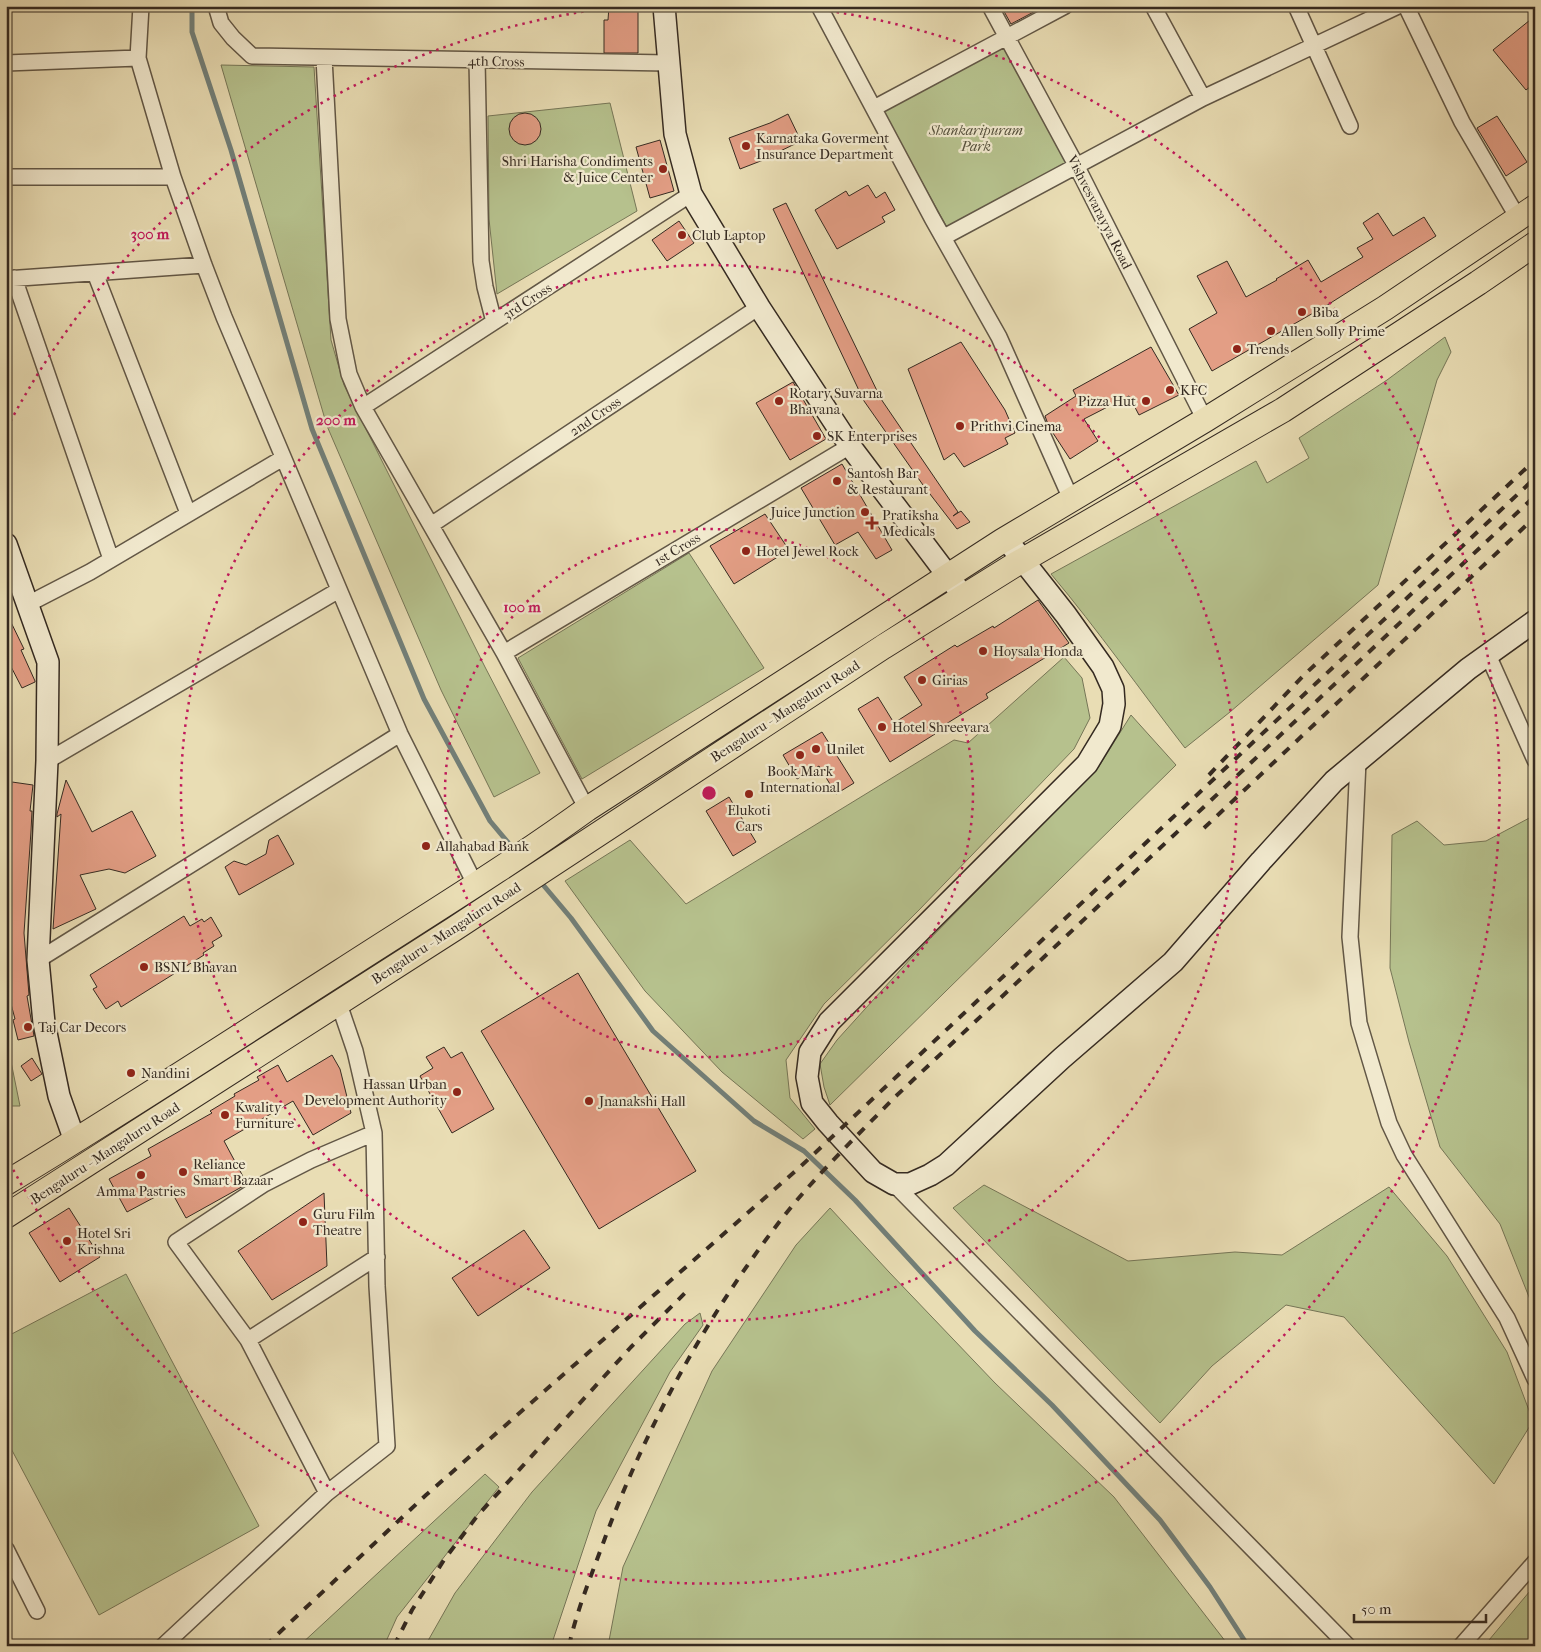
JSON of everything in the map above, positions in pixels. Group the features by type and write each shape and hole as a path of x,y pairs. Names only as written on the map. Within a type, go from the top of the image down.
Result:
{"main road":[{"name":"Bengaluru - Mangaluru Road","path":"6,1183 75,1142 484,879 948,576 1385,308 1526,213"},
{"name":"Bengaluru - Mangaluru Road","path":"6,1216 286,1035 339,1004 883,647 1022,561 1283,410 1535,244"},
{"path":"1205,420 1219,447"},
{"path":"484,879 486,907"},
{"path":"75,1142 88,1164"}],"street":[{"path":"141,6 138,58 173,177 204,265 283,458 400,734 484,879"},
{"name":"4th Cross","path":"216,6 221,23 233,38 252,56 668,63"},
{"path":"664,6 675,134 691,194 758,307 850,446 964,597"},
{"path":"819,6 932,218 999,337 1071,499"},
{"name":"Vishvesvarayya Road","path":"990,6 1076,165 1205,420"},
{"path":"874,108 1065,6"},
{"path":"1153,6 1203,98"},
{"path":"1296,6 1350,126"},
{"path":"944,237 1203,98 1398,6"},
{"path":"1406,6 1462,122 1526,213"},
{"path":"6,63 138,58"},
{"path":"324,58 338,319 349,374 363,407 504,653 587,810"},
{"path":"477,60 481,261 485,287 494,322"},
{"path":"6,177 173,177"},
{"name":"3rd Cross","path":"363,407 691,194"},
{"path":"111,560 10,278 94,274 204,265"},
{"path":"94,274 188,513"},
{"name":"2nd Cross","path":"431,525 758,307"},
{"name":"1st Cross","path":"504,653 850,446"},
{"path":"28,604 111,560 283,458"},
{"path":"1006,539 1066,615 1103,667 1113,689 1114,704 1110,726 1087,764 829,1022 810,1052 807,1077 812,1103 873,1172 894,1184 1348,1646"},
{"path":"6,544 48,662 47,760 38,960 44,1023 59,1096 75,1142"},
{"path":"47,760 339,590"},
{"path":"894,1184 910,1184 946,1165 1062,1058 1173,962 1334,781 1468,670 1535,621"},
{"path":"1488,655 1535,760"},
{"path":"38,960 400,734"},
{"path":"1358,761 1350,937 1359,1024 1389,1123 1404,1155 1507,1318 1535,1379"},
{"path":"163,1646 326,1493 386,1446 377,1258 374,1133 355,1051 339,1004"},
{"path":"326,1493 248,1340 176,1242 264,1184 311,1160 374,1133"},
{"path":"248,1340 377,1258"},
{"path":"6,1549 37,1612"},
{"path":"1461,1646 1535,1562"}],"green space":[{"name":"Shankaripuram Park","path":"1005,46 1068,164 948,229 883,111"},
{"path":"221,65 314,67 331,340 344,385 540,773 494,797 441,690 327,426"},
{"path":"610,103 637,211 497,294 489,219 488,116"},
{"path":"1445,337 1451,352 1437,380 1378,585 1230,712 1185,748 1051,574 1256,461 1267,483 1309,458 1299,438 1387,380"},
{"path":"689,553 764,668 582,779 518,658"},
{"path":"1064,657 1082,678 1090,718 1074,749 919,910 824,1004 786,1060 790,1098 815,1129 803,1139 722,1072 645,991 565,881 630,840 686,904 954,740 968,743"},
{"path":"1131,715 1176,765 830,1105 824,1087 820,1064 837,1040 912,957 1098,768"},
{"path":"1535,815 1535,1312 1500,1224 1440,1147 1409,1042 1390,968 1392,835 1417,821 1444,845 1486,841"},
{"path":"6,1037 20,1106 6,1106"},
{"path":"984,1185 1128,1261 1235,1252 1282,1255 1389,1187 1447,1256 1507,1352 1533,1421 1494,1484 1344,1317 1286,1305 1212,1366 1160,1423 953,1208"},
{"path":"830,1208 995,1383 1114,1497 1229,1646 608,1646 623,1567 712,1371 796,1245"},
{"path":"126,1274 259,1526 99,1615 6,1439 6,1337"},
{"path":"700,1313 703,1325 670,1372 596,1511 551,1646 425,1646 455,1593 532,1492 685,1324"},
{"path":"485,1474 499,1487 397,1617 384,1646 299,1646"},
{"path":"1535,1585 1535,1646 1484,1646"}],"building":[{"path":"609,6 638,6 638,53 604,53 604,20 608,20"},
{"path":"1001,6 1045,6 1011,24"},
{"path":"1535,16 1535,83 1526,90 1493,50"},
{"path":"525,113 531,114 536,118 540,123 540,135 536,140 531,144 525,145 519,144 514,140 510,135 509,129 510,123 514,118 519,114"},
{"path":"788,114 801,141 771,157 740,169 729,138 770,123"},
{"path":"1497,116 1527,162 1506,176 1477,128"},
{"path":"660,140 674,191 650,198 636,147"},
{"path":"868,185 876,198 885,192 895,210 882,217 885,222 837,249 815,210 846,191 849,196"},
{"path":"786,203 881,399 958,512 953,516 961,511 970,522 957,529 923,485 864,401 773,209"},
{"path":"1378,213 1393,236 1424,217 1436,236 1329,304 1212,371 1189,329 1217,313 1197,276 1227,261 1246,297 1308,260 1321,282 1363,257 1357,248 1373,239 1363,223"},
{"path":"679,221 694,243 667,261 652,240"},
{"path":"961,342 1005,410 1015,433 1005,438 1008,444 964,467 954,453 944,460 908,369"},
{"path":"1151,347 1179,395 1139,415 1129,396 1084,419 1098,441 1070,459 1049,427 1045,416 1076,396 1073,390"},
{"path":"793,382 826,439 790,460 756,403"},
{"path":"842,464 892,550 876,559 858,532 835,545 801,488"},
{"path":"765,514 789,550 734,584 710,546"},
{"path":"1038,600 1069,643 986,694 988,698 933,732 935,734 890,762 858,709 878,697 894,723 922,705 904,677 955,645 957,647 993,626 994,628"},
{"path":"6,612 24,649 21,650 35,681 22,688 6,657"},
{"path":"822,732 854,783 836,794 819,766 797,779 783,755"},
{"path":"66,780 92,832 132,811 156,856 125,873 109,869 80,875 96,909 53,929 61,814 57,817 57,814"},
{"path":"12,782 33,785 24,933 29,995 27,996 34,1036 18,1040 13,1020 15,1019 6,985 6,851"},
{"path":"729,797 756,842 733,856 706,811"},
{"path":"278,835 294,864 239,895 225,867 234,861 246,865 266,854 269,840"},
{"name":"BSNL Bhavan","path":"184,916 190,926 202,919 204,922 211,917 222,936 212,942 214,946 203,953 204,955 121,1007 118,1001 106,1009 93,989 97,987 90,975"},
{"name":"Jnanakshi Hall","path":"578,973 696,1171 599,1229 481,1031"},
{"name":"Hassan Urban Development Authority","path":"444,1047 451,1058 462,1052 494,1109 452,1133 420,1076 433,1068 426,1057"},
{"path":"332,1055 340,1069 351,1113 313,1135 293,1101 224,1141 247,1184 186,1218 170,1189 127,1212 109,1179 151,1156 148,1149 212,1113 210,1111 235,1096 234,1094 259,1080 257,1077 278,1065 287,1082"},
{"path":"32,1058 42,1074 31,1081 21,1066"},
{"name":"Guru Film Theatre","path":"324,1193 327,1266 272,1300 238,1251"},
{"path":"69,1208 100,1257 60,1282 29,1233"},
{"path":"524,1230 550,1268 478,1316 452,1278"}],"waterway":[{"path":"192,6 192,32 231,150 312,429 424,699 490,821 516,852"},
{"path":"539,880 571,918 653,1031 754,1121 804,1151 855,1200 975,1331 1052,1405 1160,1520 1210,1587 1248,1646"}],"railway":[{"path":"1209,775 1304,675 1535,460"},
{"path":"265,1646 426,1495 800,1167 1535,478"},
{"path":"569,1646 580,1605 605,1538 659,1413 680,1373 727,1295 793,1204 896,1096 1535,496"},
{"path":"1204,828 1535,517"},
{"path":"394,1646 412,1610 444,1560 478,1515 631,1347 690,1288"}],"place":[{"name":"Karnataka Goverment Insurance Department","path":"746,146"},
{"name":"Shri Harisha Condiments & Juice Center","path":"663,169"},
{"name":"Club Laptop","path":"682,235"},
{"name":"Biba","path":"1302,312"},
{"name":"Allen Solly Prime","path":"1271,331"},
{"name":"Trends","path":"1237,349"},
{"name":"KFC","path":"1170,390"},
{"name":"Rotary Suvarna Bhavana","path":"779,401"},
{"name":"Pizza Hut","path":"1146,401"},
{"name":"Prithvi Cinema","path":"960,426"},
{"name":"SK Enterprises","path":"817,436"},
{"name":"Santosh Bar & Restaurant","path":"837,481"},
{"name":"Juice Junction","path":"865,512"},
{"name":"Pratiksha Medicals","path":"872,523"},
{"name":"Hotel Jewel Rock","path":"746,551"},
{"name":"Hoysala Honda","path":"983,651"},
{"name":"Girias","path":"922,680"},
{"name":"Hotel Shreevara","path":"882,727"},
{"name":"Unilet","path":"816,749"},
{"name":"Book Mark International","path":"800,755"},
{"name":"Elukoti Cars","path":"749,794"},
{"name":"Allahabad Bank","path":"426,846"},
{"name":"BSNL Bhavan","path":"144,967"},
{"name":"Taj Car Decors","path":"28,1027"},
{"name":"Nandini","path":"131,1073"},
{"name":"Hassan Urban Development Authority","path":"457,1092"},
{"name":"Jnanakshi Hall","path":"589,1101"},
{"name":"Kwality Furniture","path":"225,1115"},
{"name":"Reliance Smart Bazaar","path":"183,1172"},
{"name":"Amma Pastries","path":"141,1175"},
{"name":"Guru Film Theatre","path":"303,1222"},
{"name":"Hotel Sri Krishna","path":"67,1241"}]}
